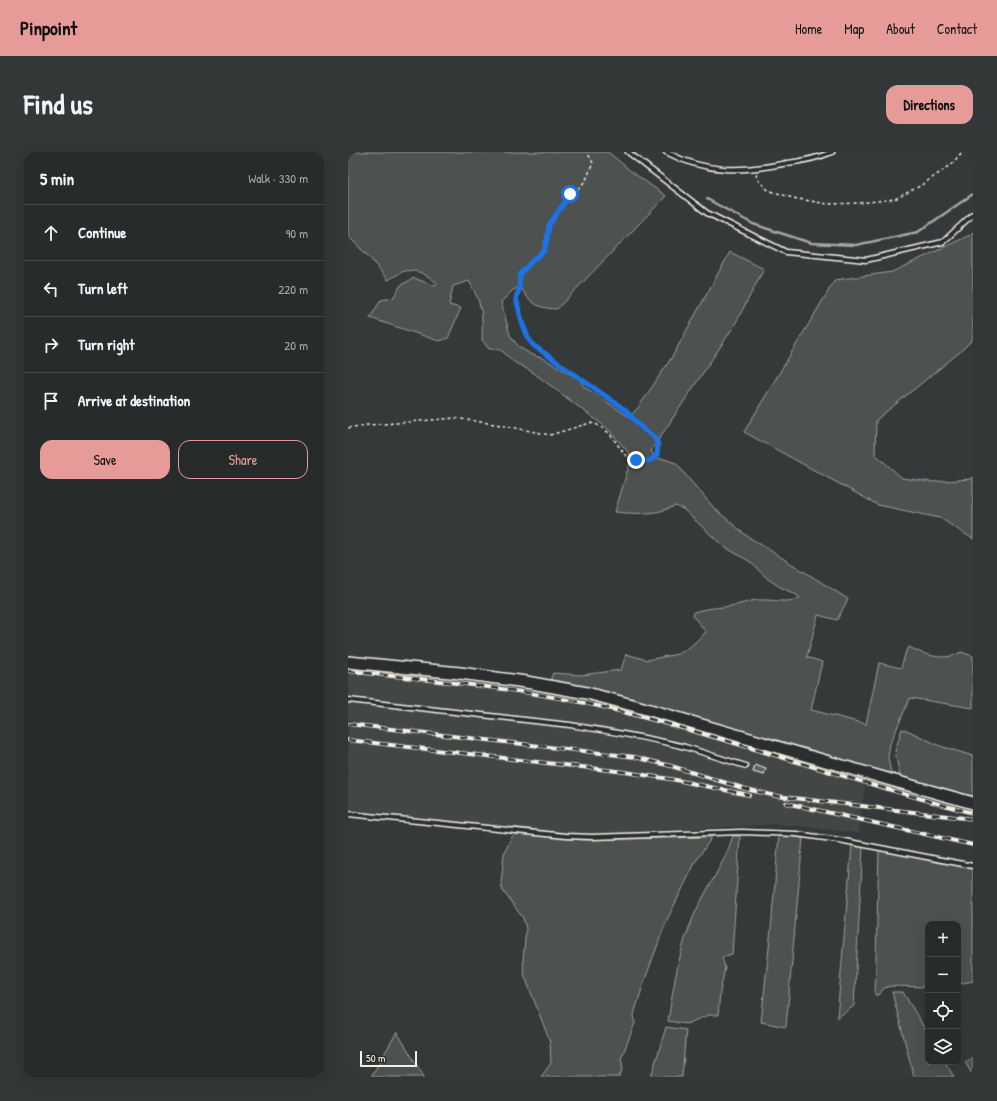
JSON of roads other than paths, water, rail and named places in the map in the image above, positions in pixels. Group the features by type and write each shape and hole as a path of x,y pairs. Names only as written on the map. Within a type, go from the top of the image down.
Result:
{"main road":[{"path":"348,662 460,673 526,682 587,693 973,803"}],"lane":[{"path":"628,152 707,213 786,252 866,260 943,242 973,214"},
{"path":"666,152 680,160 701,166 729,170 754,169 818,158 832,152"},
{"path":"348,700 605,730 685,747 746,766"},
{"path":"348,814 566,836 600,837 742,832 796,834 839,840 973,866"}],"waterway":[{"path":"707,199 753,224 811,243 856,245 918,232 973,194"}],"railway":[{"path":"348,671 510,690 607,708 699,733 927,801 973,813"},
{"path":"348,724 635,757 671,766 746,789 776,796 973,819"},
{"path":"348,740 625,772 676,780 749,795"},
{"path":"786,803 973,845"}]}
